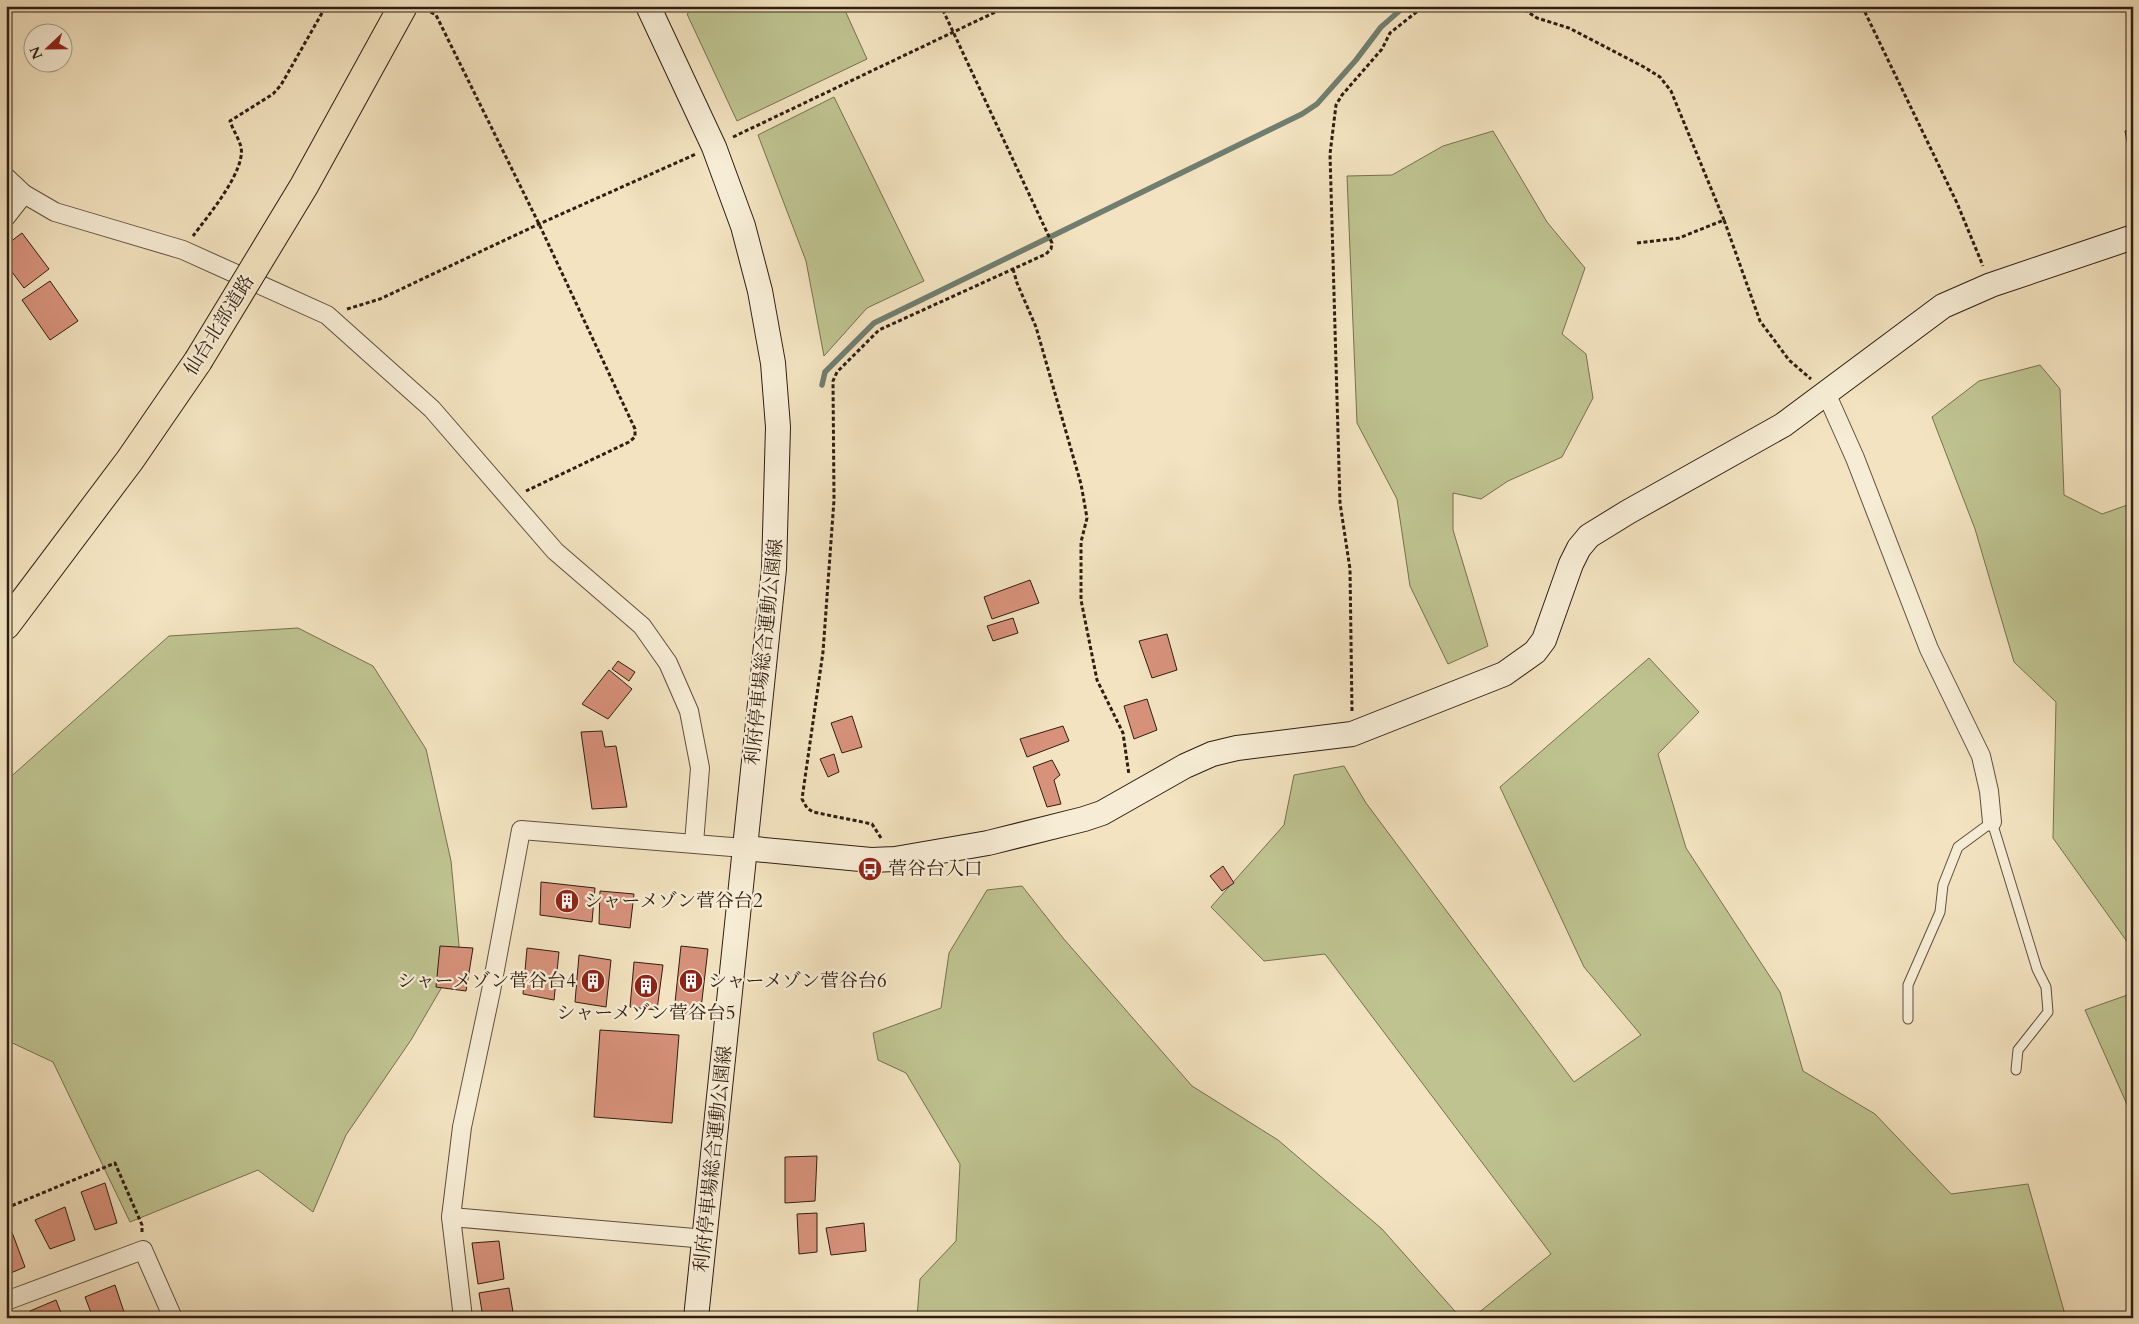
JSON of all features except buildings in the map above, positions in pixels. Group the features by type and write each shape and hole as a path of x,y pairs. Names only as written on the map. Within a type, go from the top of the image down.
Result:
{"highway":[{"name":"仙台北部道路","path":"6,626 130,460 198,361 304,186 403,6"}],"street":[{"name":"利府停車場総合運動公園線","path":"648,6 714,147 743,226 760,290 772,363 778,428 774,569 744,848 706,1240 696,1318"},
{"path":"6,177 24,194 55,212 183,250 327,315 432,409 555,551 642,626 668,663 689,711 700,768 694,843"},
{"path":"6,216 24,194"},
{"path":"463,1318 451,1217 462,1127 492,991 521,830 694,843 871,860 895,859 1037,832 1102,812 1136,795 1185,766 1212,754 1236,748 1352,734 1478,685 1522,664 1544,640 1571,564 1579,548 1589,536 1628,512 1762,438 1943,306 1990,284 2133,237"},
{"path":"1826,393 1855,458 1929,649 1981,756 1989,791 1992,822"},
{"path":"451,1217 706,1240"},
{"path":"6,1301 143,1250 173,1318"}],"lane":[{"path":"1908,1019 1908,985 1940,912 1943,885 1958,847 1992,822 2035,961 2046,987 2048,1012 2018,1050 2016,1070"}],"path":[{"path":"183,250 226,192 238,165 241,149 230,121 273,94 281,85 326,6"},
{"path":"420,6 436,15 539,224 635,429 635,437 629,442 509,500"},
{"path":"895,859 872,824 813,812 807,808 802,799 822,652 834,510 833,381 837,372 879,330 1046,254 1051,249 1052,243 1049,232 941,6"},
{"path":"327,315 380,299 539,224 714,147 1008,6"},
{"path":"1352,734 1350,569 1340,503 1330,154 1336,105 1342,95 1382,48 1390,33 1424,6"},
{"path":"1519,6 1537,18 1569,28 1660,77 1671,91 1724,220 1760,321 1789,360 1826,393"},
{"path":"1862,6 1957,203 1990,284"},
{"path":"1637,243 1679,238 1724,220"},
{"path":"1013,269 1036,328 1081,484 1086,518 1081,542 1081,600 1097,680 1123,733 1126,766 1136,795"},
{"path":"6,1208 115,1163 142,1225 143,1250"}],"green space":[{"path":"697,6 843,6 867,59 737,121 687,14"},
{"path":"834,97 924,281 867,308 824,356 806,261 758,135"},
{"path":"1493,131 1547,222 1585,268 1562,334 1586,354 1593,398 1562,457 1508,481 1481,499 1453,493 1453,530 1488,646 1448,664 1410,586 1397,499 1357,423 1347,176 1392,175 1443,146"},
{"path":"2040,365 2060,389 2064,495 2102,514 2133,503 2133,950 2053,838 2056,702 2014,662 1975,529 1932,417 1979,381"},
{"path":"298,628 373,666 426,749 451,861 460,956 411,1040 346,1135 313,1212 258,1170 130,1222 53,1062 6,1040 6,781 169,636"},
{"path":"1649,658 1699,712 1658,754 1686,848 1780,992 1803,1071 1875,1114 1951,1194 2028,1184 2066,1318 1472,1318 1551,1254 1325,954 1264,961 1211,907 1284,825 1294,775 1344,766 1366,803 1574,1082 1641,1035 1584,967 1500,787"},
{"path":"1022,886 1063,938 1192,1086 1278,1140 1382,1229 1461,1318 917,1318 920,1279 956,1241 960,1164 906,1073 878,1060 873,1033 941,1008 949,953 987,890"},
{"path":"2133,993 2133,1118 2085,1010"}],"waterway":[{"path":"822,385 825,372 874,323 1302,114 1317,104 1356,60 1381,27 1405,6"}],"place":[{"name":"菅谷台入口","path":"870,869"},
{"name":"シャーメゾン菅谷台2","path":"567,901"},
{"name":"シャーメゾン菅谷台4","path":"593,981"},
{"name":"シャーメゾン菅谷台6","path":"691,981"},
{"name":"シャーメゾン菅谷台5","path":"646,986"}]}
